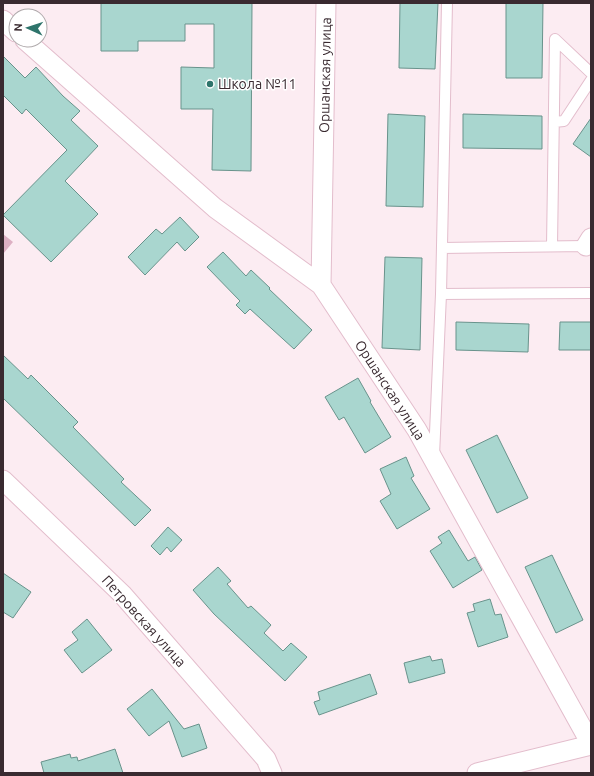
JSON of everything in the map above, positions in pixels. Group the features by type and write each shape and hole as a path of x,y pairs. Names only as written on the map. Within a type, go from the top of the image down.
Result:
{"street":[{"name":"Оршанская улица","path":"326,3 321,285 417,430 591,745"},
{"path":"35,48 215,208 321,285"},
{"name":"Петровская улица","path":"3,480 122,594 266,759 272,773"},
{"path":"477,773 591,745"}],"lane":[{"path":"434,460 441,294 447,3"},
{"path":"552,246 555,39 591,72"},
{"path":"554,122 564,120 591,80"},
{"path":"442,248 589,245"},
{"path":"441,294 591,293"}],"shaded area":[{"path":"3,234 13,242 3,254"}],"building":[{"path":"101,3 252,3 251,171 212,170 213,109 181,109 181,67 214,68 214,24 185,24 185,41 138,41 138,51 101,51"},
{"path":"400,3 438,3 435,69 399,68"},
{"path":"506,3 543,3 542,78 506,78"},
{"path":"3,56 25,78 36,67 63,96 80,111 71,120 98,146 65,181 98,214 51,262 3,215 67,150 26,109 22,114 3,95"},
{"path":"388,114 425,116 423,207 386,206"},
{"path":"463,114 542,116 542,149 463,148"},
{"path":"591,118 591,157 573,144"},
{"path":"180,217 199,237 185,251 177,242 145,275 128,257 156,229 162,234"},
{"path":"223,252 246,276 251,270 312,330 294,349 250,309 245,314 236,305 240,301 207,267"},
{"path":"385,257 422,258 420,350 382,348"},
{"path":"456,322 529,324 528,352 456,350"},
{"path":"560,322 591,322 591,350 559,350"},
{"path":"3,355 28,379 31,375 78,422 73,427 124,479 121,482 151,510 135,526 3,398"},
{"path":"358,378 371,401 370,402 391,437 365,453 344,417 339,420 325,397"},
{"path":"497,435 528,498 497,513 466,450"},
{"path":"406,457 414,476 411,478 430,509 397,529 380,501 391,494 380,469"},
{"path":"168,527 182,540 171,552 167,547 160,555 151,546"},
{"path":"449,530 468,561 475,557 482,570 453,588 430,551 442,543 438,537"},
{"path":"552,555 583,620 556,633 525,567"},
{"path":"218,567 231,581 227,584 248,608 251,606 271,625 264,633 283,651 291,643 307,657 285,681 214,614 193,590"},
{"path":"3,573 31,592 13,618 3,612"},
{"path":"490,599 495,615 501,614 508,637 478,647 467,613 475,611 473,604"},
{"path":"87,619 112,650 82,673 64,650 78,640 72,632"},
{"path":"430,656 432,661 442,659 445,673 409,683 404,663"},
{"path":"370,674 377,694 319,715 314,702 320,700 318,692"},
{"path":"152,689 184,729 199,724 207,748 182,757 169,721 149,736 127,709"},
{"path":"115,749 123,773 44,773 41,762 70,754 71,758 77,757 78,761"}],"place":[{"name":"Школа №11","path":"210,84"}]}
